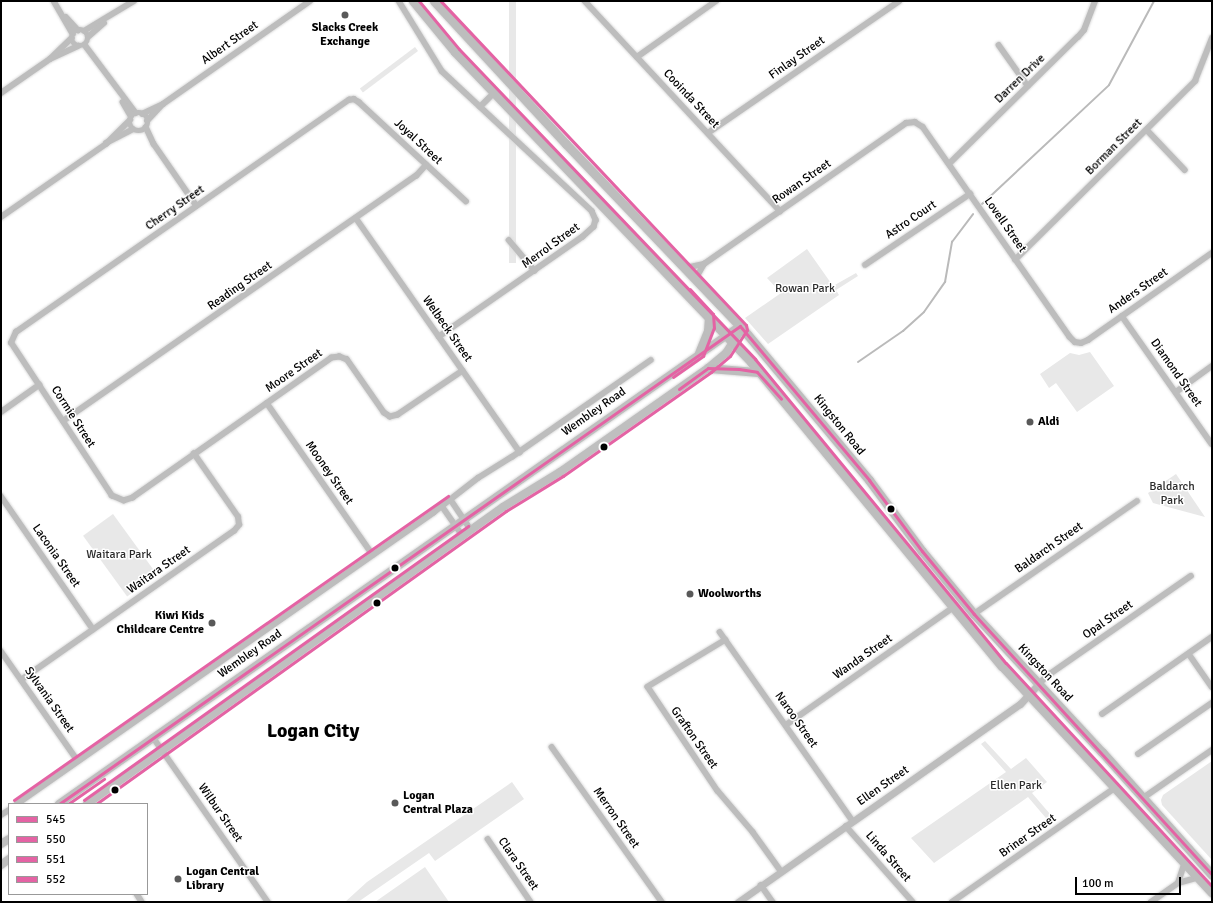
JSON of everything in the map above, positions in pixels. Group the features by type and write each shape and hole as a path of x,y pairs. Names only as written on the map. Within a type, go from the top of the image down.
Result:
{"main road":[{"path":"413,1 446,42 733,342 1029,695 1116,786 1184,864 1212,893"},
{"name":"Kingston Road","path":"434,1 570,149 696,278 741,327 858,468 974,614 1212,875"},
{"path":"700,353 707,334 709,317"},
{"path":"88,803 503,507 565,469 708,368 722,357 733,342 741,327"},
{"name":"Wembley Road","path":"60,803 463,518 726,335 741,327"},
{"path":"708,368 757,372"}],"street":[{"path":"54,1 74,34 78,46"},
{"path":"50,59 74,34 84,31 109,18 134,1"},
{"name":"Albert Street","path":"106,144 135,116 163,104 310,1"},
{"name":"Merrol Street","path":"399,1 439,67 592,211 596,219 595,226 589,232 439,337"},
{"name":"Cooinda Street","path":"585,1 780,211"},
{"path":"637,57 716,1"},
{"name":"Finlay Street","path":"708,133 899,1"},
{"name":"Darren Drive","path":"949,164 1081,34 1095,1"},
{"path":"85,45 88,37 109,18"},
{"path":"84,31 88,37"},
{"name":"Borman Street","path":"1016,260 1195,81 1212,38"},
{"path":"1,93 50,59 78,46 85,45"},
{"path":"85,45 135,116 147,124 154,144"},
{"path":"999,45 1028,86"},
{"path":"480,107 494,93"},
{"name":"Joyal Street","path":"354,99 466,201"},
{"name":"Cherry Street","path":"11,338 16,332 345,102 354,99"},
{"name":"Albert Street","path":"141,131 163,104"},
{"path":"135,116 133,129 141,131 154,144 197,206"},
{"name":"Rowan Street","path":"686,268 704,264 906,124 915,122"},
{"name":"Lovell Street","path":"915,122 923,127 1075,342"},
{"name":"Albert Street","path":"1,217 106,144 133,129"},
{"path":"1147,130 1185,170"},
{"name":"Reading Street","path":"63,422 416,176 426,165"},
{"name":"Astro Court","path":"865,265 970,194"},
{"name":"Welbeck Street","path":"356,218 520,452"},
{"path":"509,240 535,271"},
{"name":"Anders Street","path":"1075,342 1081,343 1088,340 1212,253"},
{"name":"Rowan Street","path":"696,278 704,264"},
{"name":"Diamond Street","path":"1122,316 1212,444"},
{"name":"Cormie Street","path":"11,338 14,348 112,496 124,501"},
{"name":"Moore Street","path":"124,501 133,498 332,358 340,357 347,360 384,413 390,417 398,415 463,371"},
{"name":"Wembley Road","path":"18,803 451,500 474,481 520,452 651,360"},
{"path":"1176,392 1212,366"},
{"path":"1,412 39,385"},
{"name":"Mooney Street","path":"267,403 373,555"},
{"name":"Waitara Street","path":"21,680 234,531 239,525 238,517 194,454"},
{"name":"Laconia Street","path":"1,496 93,629"},
{"path":"451,500 471,530"},
{"name":"Baldarch Street","path":"974,614 1137,501"},
{"path":"442,506 464,536"},
{"name":"Opal Street","path":"1038,685 1047,676 1191,576"},
{"name":"Wanda Street","path":"786,725 954,607"},
{"name":"Naroo Street","path":"720,632 853,821"},
{"path":"1102,714 1212,637"},
{"name":"Grafton Street","path":"726,640 648,687 718,791 753,832 780,871"},
{"name":"Sylvania Street","path":"1,651 78,761"},
{"path":"1189,654 1212,687"},
{"name":"Ellen Street","path":"738,902 1029,695 1038,685"},
{"path":"1138,754 1212,703"},
{"name":"Wilbur Street","path":"153,738 268,902"},
{"name":"Merron Street","path":"552,747 662,902"},
{"path":"1143,798 1212,750"},
{"name":"Briner Street","path":"952,902 1116,786"},
{"name":"Linda Street","path":"846,826 913,902"},
{"name":"Clara Street","path":"488,839 531,902"},
{"path":"1178,883 1184,864"},
{"path":"1151,902 1178,883 1197,878"},
{"path":"761,885 773,902"}],"green space":[{"path":"509,1 516,1 516,263 509,263"},
{"path":"415,47 418,51 363,93 360,89"},
{"name":"Rowan Park","path":"807,249 833,286 856,273 858,276 836,290 839,295 768,344 745,318 781,293 767,278"},
{"path":"1090,352 1114,386 1077,412 1056,383 1049,388 1040,374 1070,353 1079,355"},
{"name":"Baldarch Park","path":"1176,474 1205,517 1153,503 1148,493"},
{"name":"Waitara Park","path":"113,514 157,575 127,596 83,536"},
{"name":"Ellen Park","path":"985,741 1011,769 1026,758 1047,782 1032,793 1056,821 1051,824 1028,797 934,863 911,838 1006,772 981,744"},
{"path":"1212,761 1212,860 1162,805 1161,800 1163,795"},
{"path":"512,782 524,799 435,861 429,853 358,902 345,902 367,882"},
{"path":"425,867 449,902 375,902"}],"waterway":[{"path":"982,204 1109,85 1154,1"},
{"path":"858,362 903,331 924,312 945,282 952,242 973,214"}],"transit line":[{"name":"551","path":"419,1 459,49 755,359 1006,663 1212,886"},
{"name":"550","path":"97,803 506,511 563,476 711,372 730,356 747,330 746,325 441,1"},
{"name":"550","path":"673,377 703,356 714,328 713,314 690,289"},
{"name":"545","path":"60,803 740,326 869,480 922,551 974,614 1212,875"},
{"name":"545","path":"679,389 708,368 739,369 757,372 781,399"},
{"name":"552","path":"14,800 448,496"},
{"name":"552","path":"84,800 468,526"},
{"name":"550","path":"69,803 104,779"}],"place":[{"name":"Slacks Creek Exchange","path":"345,15"},
{"name":"Aldi","path":"1030,422"},
{"name":"Woolworths","path":"690,594"},
{"name":"Kiwi Kids Childcare Centre","path":"212,623"},
{"name":"Logan Central Plaza","path":"395,803"},
{"name":"Logan Central Library","path":"178,879"}],"district":[{"name":"Logan City","path":"313,730"}]}
